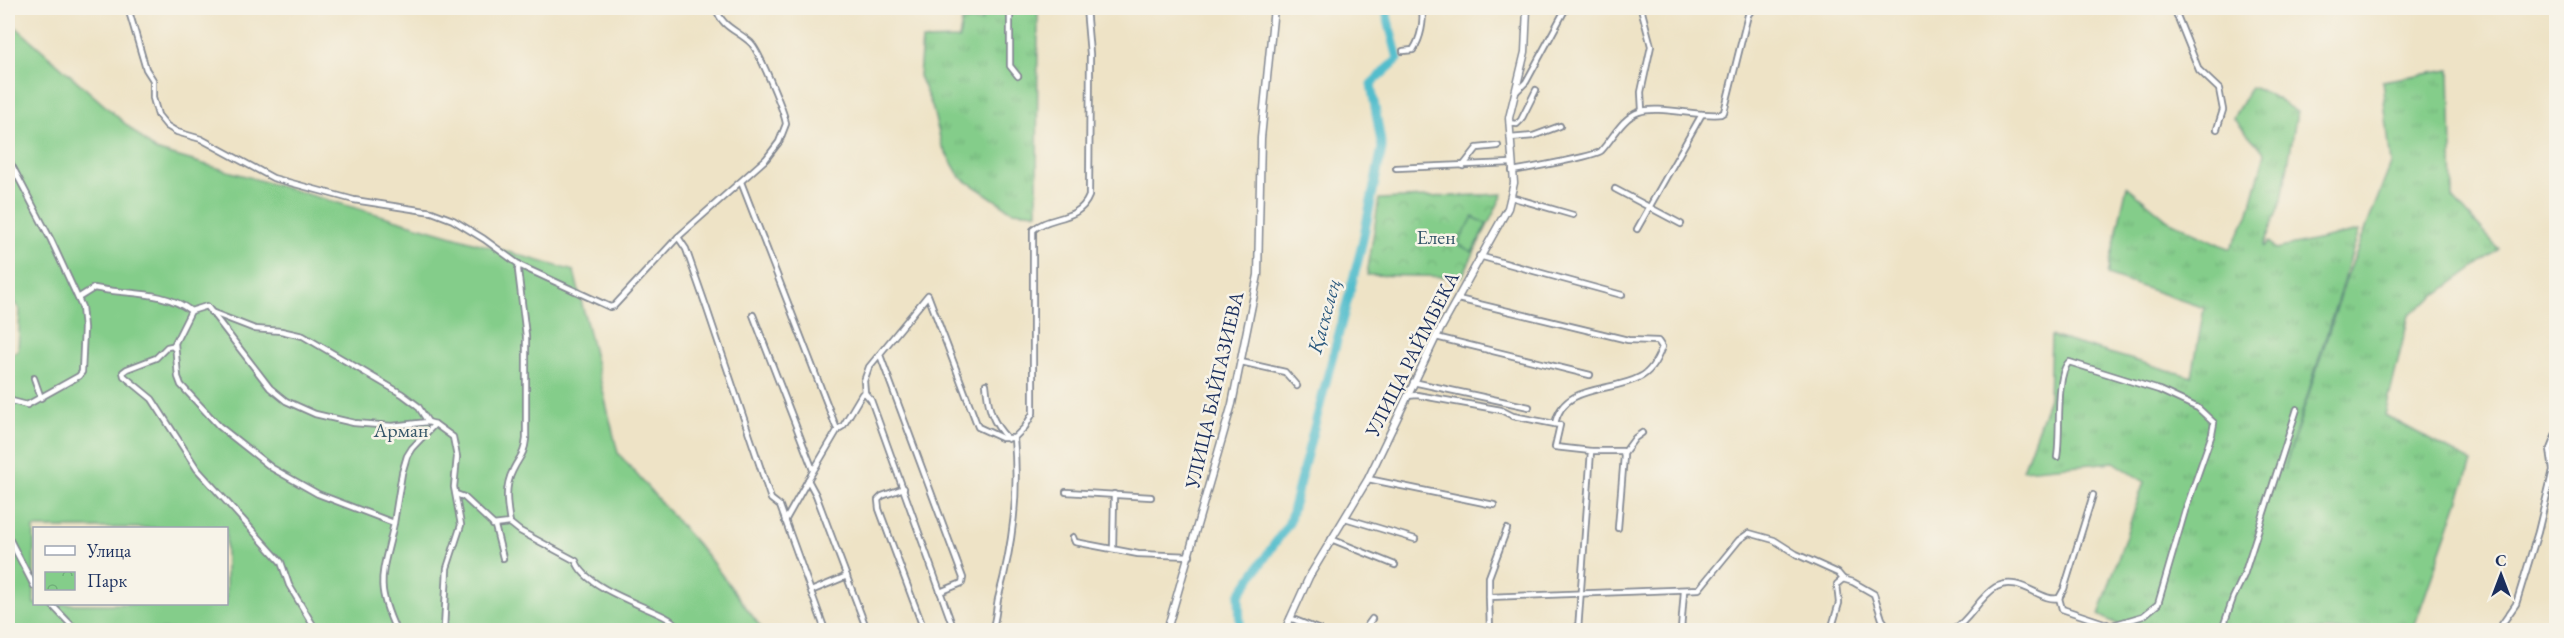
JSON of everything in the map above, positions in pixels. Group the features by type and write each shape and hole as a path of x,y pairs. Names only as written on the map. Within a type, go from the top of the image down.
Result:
{"street":[{"path":"128,8 143,59 153,80 153,98 158,115 166,126 201,139 273,178 354,200 432,212 453,220 519,264 610,307 614,306 683,230 741,183 772,151 785,129 786,120 753,46 726,26 716,8"},
{"path":"1010,8 1010,66 1018,76"},
{"path":"785,521 838,429 843,426 856,401 865,393 866,374 928,295 978,427 1008,439 1014,438 1025,427 1033,413 1033,230 1042,224 1062,219 1080,209 1088,201 1090,54 1086,8"},
{"name":"УЛИЦА БАЙГАЗИЕВА","path":"1167,630 1232,404 1258,275 1261,138 1274,8"},
{"path":"1403,51 1413,50 1416,46 1424,17 1422,8"},
{"name":"УЛИЦА РАЙМБЕКА","path":"1284,630 1309,577 1368,479 1436,337 1479,256 1508,208 1514,183 1509,123 1525,52 1527,8"},
{"path":"1516,92 1526,82 1566,8"},
{"path":"1641,8 1652,46 1641,92 1642,111"},
{"path":"1512,171 1569,159 1587,158 1599,153 1627,119 1642,111 1716,115 1724,112 1746,24 1753,8"},
{"path":"2174,8 2199,70 2219,89 2223,111 2217,129"},
{"path":"1509,123 1517,124 1521,120 1536,90"},
{"path":"1637,229 1702,114"},
{"path":"1510,138 1533,136 1560,126"},
{"path":"1463,166 1477,148 1498,146"},
{"path":"8,158 51,240 84,312 82,372 27,405 8,400"},
{"path":"1396,168 1512,163"},
{"path":"741,183 832,421 838,429"},
{"path":"1615,189 1681,224"},
{"path":"1511,196 1573,215"},
{"path":"678,237 686,249 771,499 780,506 825,630"},
{"path":"1479,256 1622,295"},
{"path":"519,264 526,336 526,439 523,456 513,468 510,477 506,501 510,523 520,531 576,561 577,566 595,582 621,598 669,619 682,630"},
{"path":"78,298 94,288 117,293 167,297 191,311"},
{"path":"1458,299 1628,340 1658,341 1662,347 1658,358 1641,377 1575,397 1560,409 1555,424"},
{"path":"394,523 318,494 272,468 219,426 179,382 174,349 191,311 207,306 270,388 286,401 315,414 354,423 392,426 428,422 449,432 456,444 456,494 461,525 447,568 444,630"},
{"path":"211,312 255,329 303,336 402,394 418,406 428,422"},
{"path":"753,315 813,470"},
{"path":"1436,337 1590,375"},
{"path":"174,349 172,346 167,347 156,358 127,369 123,372 124,376 152,399 197,469 281,562 289,585 316,630"},
{"path":"880,355 963,578 962,583 940,592"},
{"path":"1241,362 1285,372 1297,386"},
{"path":"2057,456 2060,441 2059,408 2062,371 2069,362 2159,390 2198,408 2214,423 2158,604 2143,616 2105,629"},
{"path":"34,378 41,398"},
{"path":"1413,382 1529,407"},
{"path":"986,384 989,412 1008,439"},
{"path":"865,393 872,400 954,630"},
{"path":"1407,396 1418,395 1487,407 1513,416 1555,424 1560,426 1555,447 1591,451 1623,451 1623,453"},
{"path":"1487,407 1501,400"},
{"path":"2222,630 2244,574 2297,409"},
{"path":"396,630 382,596 382,579 402,473 407,456 435,424"},
{"path":"1618,528 1623,453 1642,433"},
{"path":"2498,630 2516,604 2538,532 2553,470 2550,449 2556,434"},
{"path":"992,630 1016,517 1017,467 1014,438"},
{"path":"1578,630 1591,451"},
{"path":"1368,479 1494,505"},
{"path":"808,480 867,630"},
{"path":"904,488 882,496 878,500 879,509 924,630"},
{"path":"1066,492 1151,497"},
{"path":"456,494 464,497 493,525 503,558"},
{"path":"1113,549 1114,494"},
{"path":"2093,495 2064,589 2059,598 2062,609 2107,624 2105,629"},
{"path":"1345,518 1415,539"},
{"path":"493,525 510,523"},
{"path":"1490,630 1489,577 1507,529"},
{"path":"1489,597 1699,589 1739,540 1749,533 1774,540 1796,554 1838,573 1843,579 1874,594 1882,619 1890,630"},
{"path":"8,536 33,584"},
{"path":"1073,537 1075,542 1138,554 1190,556"},
{"path":"1331,539 1395,565"},
{"path":"811,591 847,576"},
{"path":"1831,630 1839,603 1836,588 1843,579"},
{"path":"1953,630 1966,620 1983,597 2001,585 2016,585 2052,599 2059,598"},
{"path":"1681,630 1684,591"},
{"path":"53,605 76,630"},
{"path":"1290,618 1320,630"},
{"path":"1364,630 1372,619"}],"green space":[{"path":"982,8 1038,8 1037,213 1012,211 960,177 942,146 932,106 919,76 922,40 959,39 962,21 982,21"},
{"name":"Арман","path":"8,20 155,150 574,271 618,453 709,558 763,630 13,630 8,623 8,355 18,351 20,310 8,295"},
{"path":"2450,70 2453,198 2499,249 2409,315 2385,415 2472,462 2413,630 2127,630 2099,615 2144,482 2114,462 2023,470 2049,398 2051,336 2192,377 2204,308 2107,275 2127,186 2168,220 2230,249 2248,216 2265,153 2233,118 2251,87 2267,93 2297,112 2282,199 2263,247 2269,242 2275,249 2359,231 2284,470 2346,279 2391,164 2382,81"},
{"name":"Елен","path":"1503,194 1462,277 1367,275 1379,199"},
{"path":"1473,217 1487,224 1472,252 1458,244"}],"waterway":[{"name":"Қаскелең","path":"1240,630 1239,595 1289,523 1361,249 1382,148 1371,84 1398,59 1387,16 1388,8"}]}
